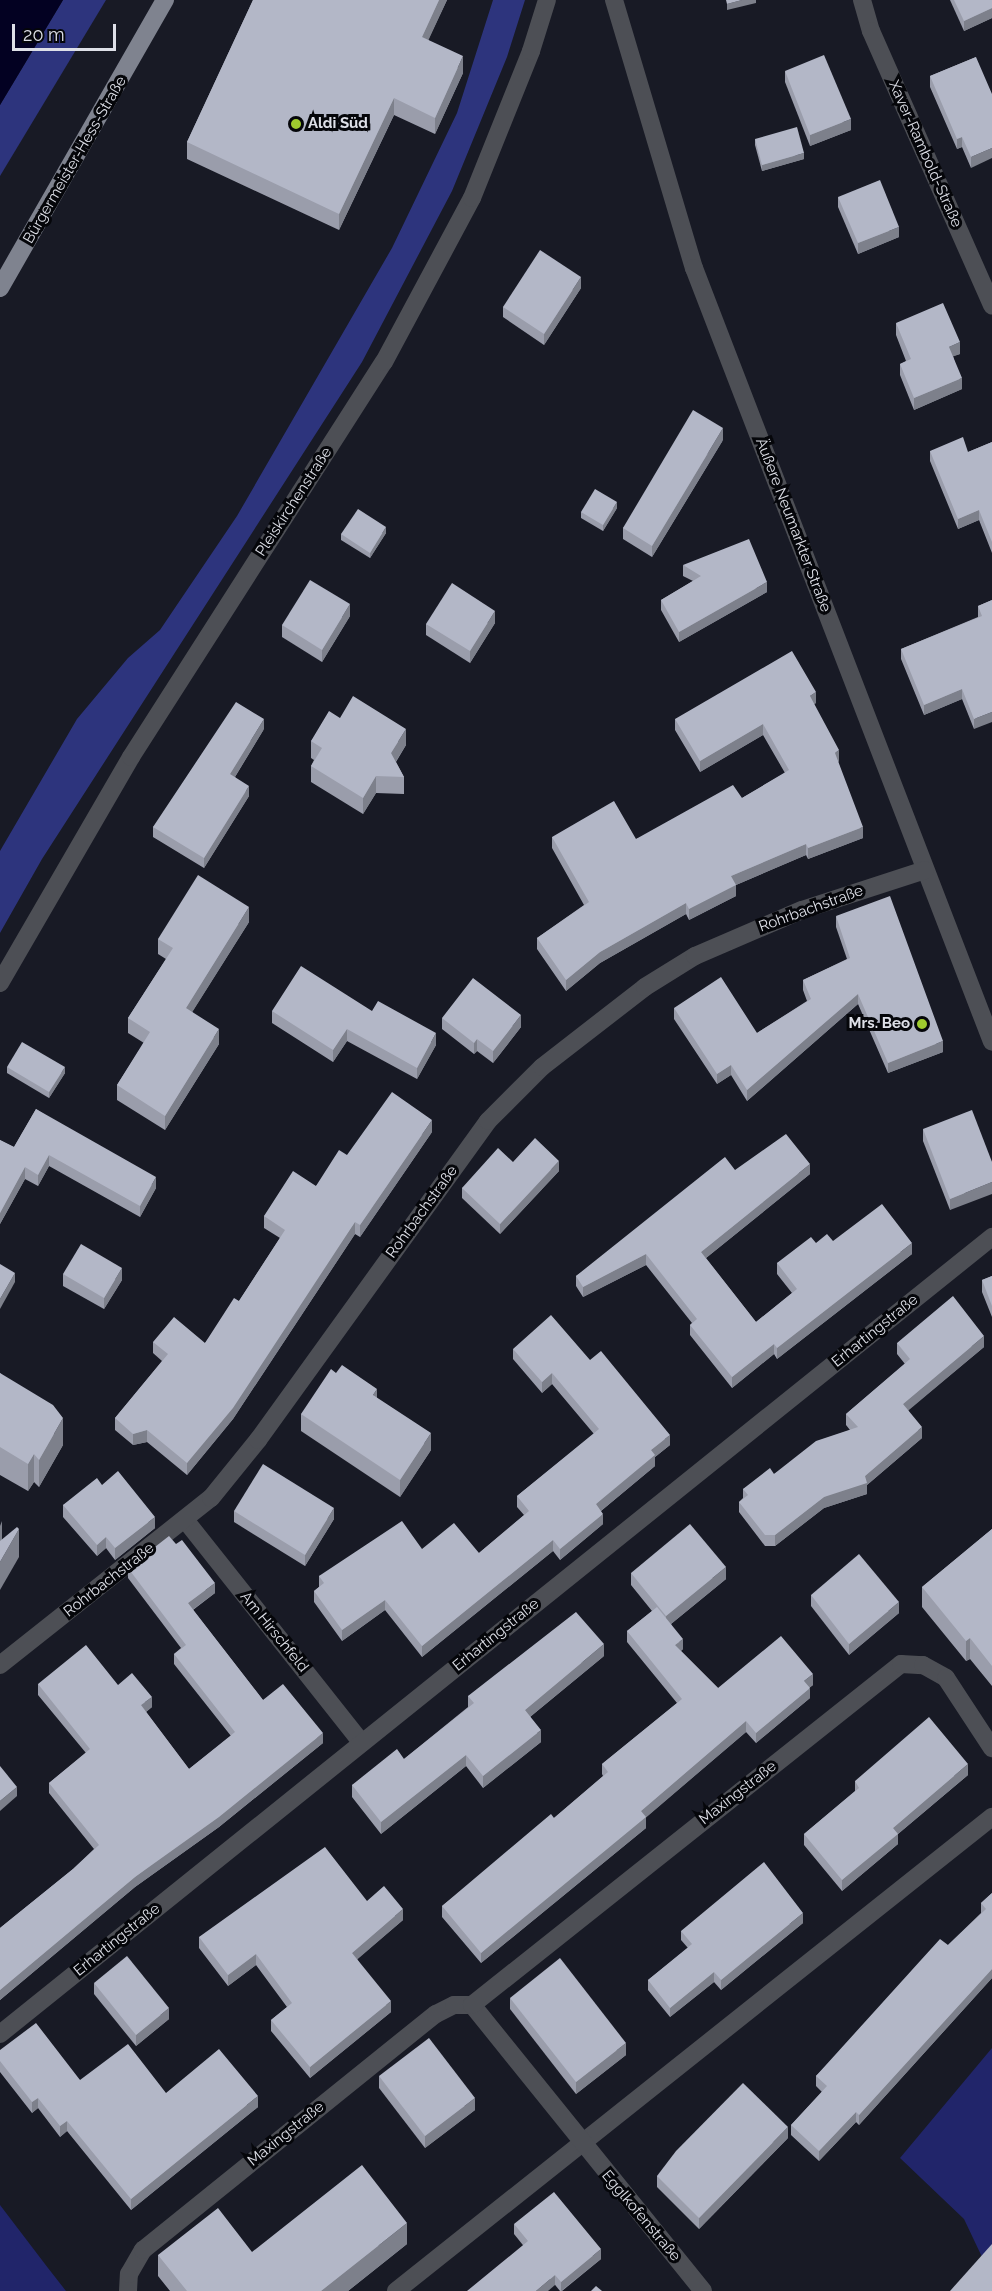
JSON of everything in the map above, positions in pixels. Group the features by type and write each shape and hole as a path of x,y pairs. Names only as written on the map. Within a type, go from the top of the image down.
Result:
{"main road":[{"name":"Bürgermeister-Hess-Straße","path":"0,288 165,0"}],"street":[{"name":"Pleiskirchenstraße","path":"0,983 131,757 389,352 472,198 522,74 547,0"},
{"name":"Äußere Neumarkter Straße","path":"614,0 694,268 992,1042"},
{"name":"Xaver-Rambold-Straße","path":"862,0 871,31 992,305"},
{"name":"Rohrbachstraße","path":"0,1665 186,1521 237,1468 488,1121 542,1067 637,993 695,957 802,910 925,870"},
{"name":"Erhartingstraße","path":"0,2034 992,1237"},
{"name":"Am Hirschfeld","path":"186,1521 362,1743"},
{"name":"Maxingstraße","path":"128,2291 129,2274 144,2250 436,2014 454,2005 472,2005 902,1664 923,1665 946,1678 992,1748"},
{"path":"396,2291 579,2142 992,1817"},
{"path":"472,2005 579,2142"},
{"name":"Egglkofenstraße","path":"579,2142 703,2291"}],"shaded area":[{"path":"63,0 106,0 0,176 0,105"},
{"path":"493,0 525,0 507,57 452,191 362,362 42,859 0,933 0,851 77,719 128,658 160,630 237,516 392,248 457,113"},
{"path":"992,2048 992,2246 982,2257 964,2219 900,2158"},
{"path":"0,2205 48,2268 66,2291 0,2291"}],"water":[{"path":"0,0 63,0 0,105"}],"building":[{"name":"Aldi Süd","path":"253,0 439,0 422,37 463,56 435,118 394,98 339,214 187,142"},
{"path":"726,0 742,0 727,4"},
{"path":"954,0 992,0 992,8 964,21"},
{"path":"824,55 851,119 810,135 785,71"},
{"path":"976,57 992,94 992,148 971,157 962,137 957,139 930,76"},
{"path":"797,127 804,153 762,165 755,139"},
{"path":"880,180 899,227 858,243 838,197"},
{"path":"540,250 581,277 544,334 503,307"},
{"path":"943,303 960,342 949,347 962,378 914,398 900,364 911,359 896,323"},
{"path":"693,410 723,428 652,546 623,528"},
{"path":"963,437 968,452 992,442 992,542 979,510 958,519 930,451"},
{"path":"595,489 617,502 603,525 581,512"},
{"path":"358,509 386,527 370,553 341,534"},
{"path":"749,539 767,582 679,632 661,600 701,576 683,565"},
{"path":"310,580 350,604 322,650 282,625"},
{"path":"452,583 495,611 470,651 426,624"},
{"path":"992,600 992,712 974,719 962,689 924,705 901,649 982,616 978,606"},
{"path":"792,651 816,692 810,696 839,750 835,753 863,827 808,848 806,844 731,876 736,885 689,909 686,903 600,952 566,980 537,938 589,902 552,837 614,801 636,839 733,785 742,798 789,770 763,724 700,761 675,719"},
{"path":"353,696 406,729 391,753 404,777 376,776 363,798 311,766 322,748 311,741 329,711 340,718"},
{"path":"236,702 264,719 230,774 249,786 204,858 153,827"},
{"path":"198,875 249,907 186,1008 219,1029 165,1116 117,1085 150,1032 128,1018 173,948 158,939"},
{"path":"890,896 943,1041 888,1063 858,994 747,1090 731,1065 717,1074 674,1008 721,977 757,1033 811,999 803,980 850,958 836,916"},
{"path":"301,966 372,1011 378,1001 436,1033 417,1068 347,1029 333,1050 272,1011"},
{"path":"473,978 521,1015 493,1051 477,1039 474,1043 442,1018"},
{"path":"22,1042 65,1067 49,1092 7,1067"},
{"path":"392,1092 432,1120 360,1225 355,1222 233,1408 187,1463 147,1430 133,1434 115,1418 168,1354 153,1342 174,1317 205,1343 234,1298 239,1301 285,1230 264,1216 293,1171 316,1186 339,1150 347,1155"},
{"path":"36,1109 156,1177 140,1206 49,1155 38,1175 25,1167 0,1213 0,1140 14,1147"},
{"path":"972,1110 992,1162 992,1182 950,1199 923,1129"},
{"path":"786,1134 810,1164 701,1252 756,1322 797,1289 777,1263 811,1237 816,1243 827,1234 833,1241 882,1204 912,1243 777,1348 774,1344 732,1377 690,1325 697,1319 646,1254 583,1287 576,1276 725,1157 735,1170"},
{"path":"535,1138 559,1161 500,1224 462,1188 498,1148 513,1162"},
{"path":"81,1244 122,1268 104,1298 63,1274"},
{"path":"0,1264 15,1273 0,1299"},
{"path":"992,1276 992,1306 982,1280"},
{"path":"953,1296 984,1336 903,1404 922,1427 865,1476 867,1483 824,1497 775,1535 765,1535 739,1502 748,1495 743,1489 770,1468 774,1474 816,1441 858,1427 846,1414 910,1359 897,1343"},
{"path":"551,1315 590,1360 601,1351 670,1435 651,1450 655,1455 596,1504 603,1514 560,1549 553,1540 422,1646 385,1600 342,1630 314,1591 324,1583 319,1576 402,1521 422,1549 454,1523 479,1553 529,1511 517,1496 599,1429 552,1373 542,1382 513,1349"},
{"path":"342,1365 377,1389 373,1395 431,1433 400,1480 301,1414 331,1369 336,1373"},
{"path":"0,1373 53,1405 63,1418 39,1460 34,1454 28,1464 0,1447"},
{"path":"263,1464 334,1508 305,1555 234,1511"},
{"path":"118,1471 155,1517 115,1548 106,1537 97,1545 63,1505 97,1478 102,1485"},
{"path":"690,1524 726,1567 666,1616 631,1573"},
{"path":"17,1527 19,1529 0,1562 0,1541"},
{"path":"992,1529 992,1666 970,1638 966,1641 922,1587"},
{"path":"169,1536 176,1544 182,1540 215,1583 188,1603 263,1700 283,1684 323,1733 219,1817 135,1877 0,1990 0,1928 99,1845 49,1783 90,1749 38,1684 86,1645 118,1685 132,1673 152,1697 141,1705 189,1769 235,1732 174,1654 186,1645 128,1568"},
{"path":"859,1554 899,1602 849,1644 811,1595"},
{"path":"657,1607 683,1639 675,1645 718,1688 781,1636 813,1674 804,1681 810,1688 756,1733 746,1721 641,1811 646,1817 481,1953 442,1906 551,1814 554,1818 608,1772 602,1764 682,1699 627,1631"},
{"path":"576,1612 604,1644 525,1710 541,1730 483,1776 466,1755 381,1822 352,1785 397,1749 404,1759 474,1703 468,1696"},
{"path":"929,1717 968,1764 893,1828 898,1834 842,1880 804,1834 859,1788 855,1781"},
{"path":"0,1766 17,1787 0,1801"},
{"path":"325,1847 367,1901 384,1886 403,1909 352,1953 391,2001 310,2067 271,2020 292,2003 256,1954 228,1975 199,1937"},
{"path":"764,1862 803,1913 721,1980 714,1972 670,2008 648,1980 692,1944 681,1931"},
{"path":"992,1893 992,1969 859,2115 856,2112 819,2151 791,2125 827,2086 816,2076 940,1939 948,1945 986,1909 981,1903"},
{"path":"127,1956 169,2008 136,2035 94,1983"},
{"path":"560,1958 626,2043 576,2082 510,1998"},
{"path":"36,2023 80,2080 128,2044 166,2093 219,2049 258,2096 131,2199 67,2121 60,2126 38,2098 32,2102 0,2061 0,2050"},
{"path":"429,2038 475,2098 425,2136 379,2076"},
{"path":"743,2083 788,2127 699,2218 657,2176 676,2151"},
{"path":"362,2165 407,2223 321,2291 187,2291 158,2255 218,2208 252,2252"},
{"path":"554,2192 601,2249 561,2282 555,2275 536,2291 467,2291 528,2241 514,2224"},
{"path":"992,2244 992,2291 950,2291"},
{"path":"596,2286 602,2291 591,2291"}],"place":[{"name":"Aldi Süd","path":"296,124"},
{"name":"Mrs. Beo","path":"922,1024"}]}
